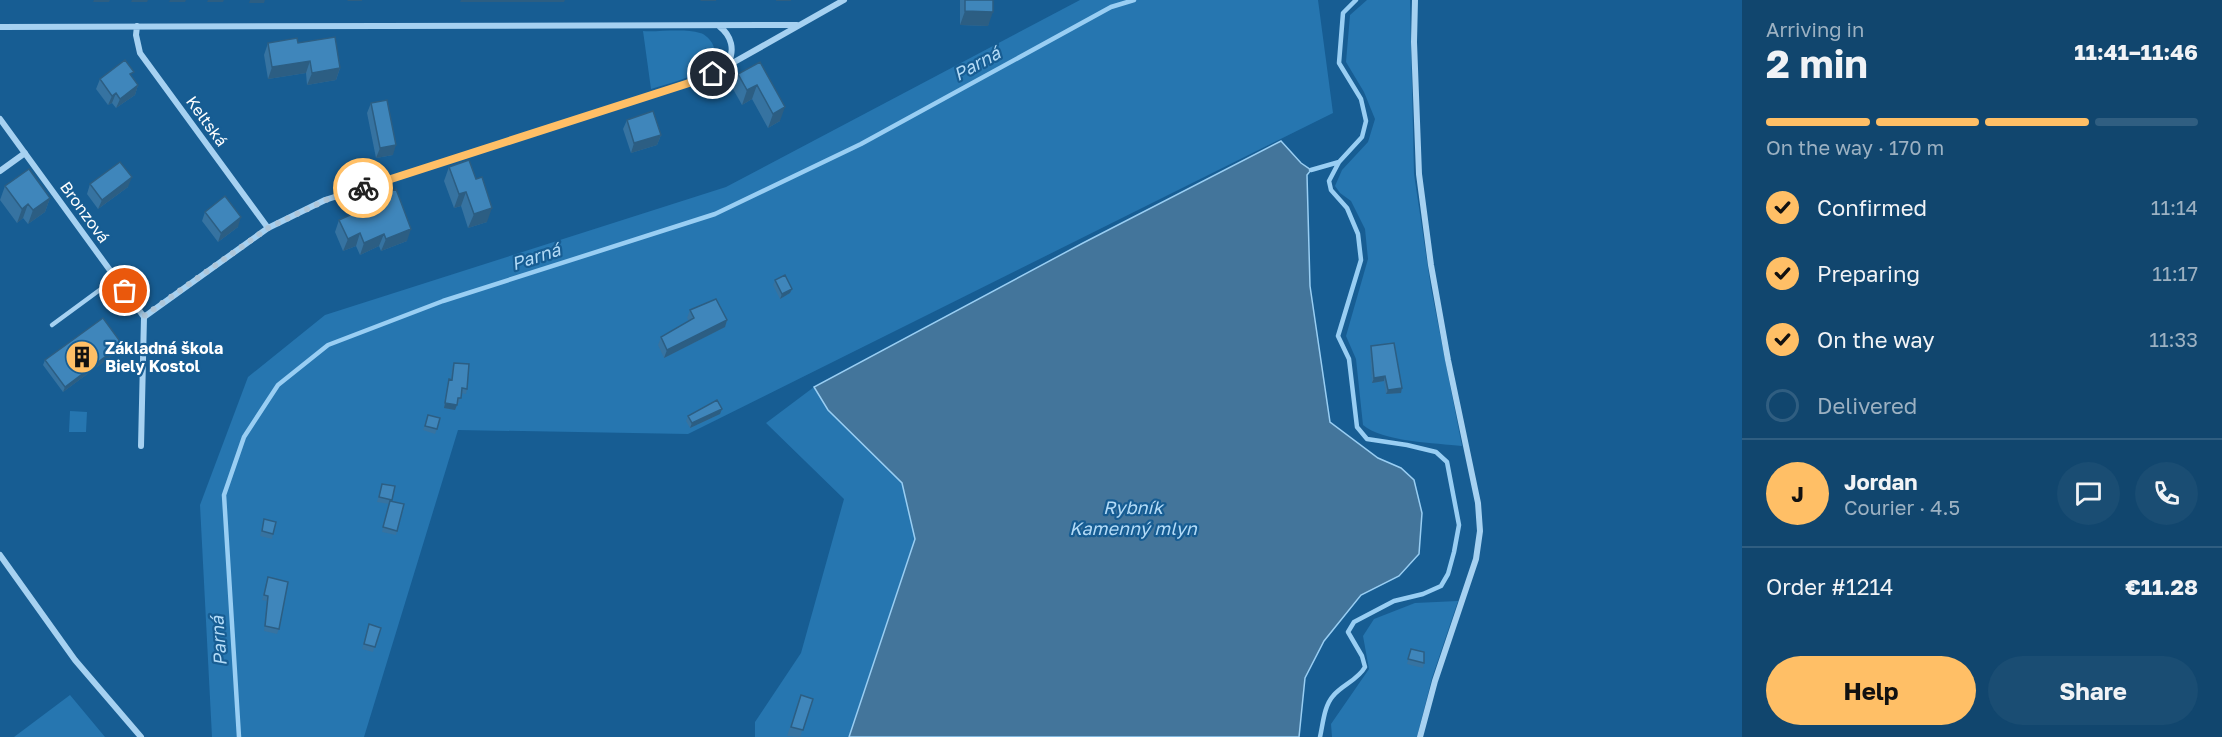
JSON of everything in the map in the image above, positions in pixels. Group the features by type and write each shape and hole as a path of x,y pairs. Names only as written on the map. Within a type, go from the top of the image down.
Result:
{"street":[{"path":"141,446 144,316 268,228 326,200 689,83 728,65 844,0"},
{"path":"1415,0 1414,42 1419,174 1431,265 1478,503 1480,531 1476,559 1434,681 1420,737"},
{"path":"0,27 799,25"},
{"name":"Keltská","path":"137,26 136,35 140,53 268,228"},
{"path":"718,26 728,34 732,46 728,65"},
{"name":"Bronzová","path":"0,119 144,316"},
{"path":"0,171 25,153"},
{"path":"0,555 75,660 141,737"}],"lane":[{"path":"52,325 116,278"}],"shaded area":[{"path":"1080,0 1318,0 1333,113 688,434 458,430 364,737 212,737 200,505 248,377 325,315 726,187"},
{"path":"1367,0 1410,0 1414,174 1431,288 1462,446 1396,438 1372,431 1363,425 1356,359 1346,336 1368,259 1365,229 1351,201 1335,186 1342,170 1368,142 1375,119 1364,92 1346,62 1350,15"},
{"path":"643,31 687,31 702,34 712,43 715,54 711,62 693,75 651,89"},
{"path":"814,387 828,410 902,483 915,539 849,737 755,737 755,722 801,653 844,499 766,423"},
{"path":"70,411 87,412 86,432 69,432"},
{"path":"1458,601 1432,678 1417,737 1332,737 1331,724 1369,669 1363,636 1374,619 1415,603"},
{"path":"70,695 105,737 14,737"}],"water":[{"name":"Rybník Kamenný mlyn","path":"1281,141 1301,163 1311,170 1307,175 1310,286 1330,422 1378,458 1401,468 1414,480 1422,513 1419,554 1399,576 1361,595 1324,641 1305,678 1299,737 849,737 915,539 902,483 828,410 814,387 1083,243"}],"building":[{"path":"965,0 993,0 993,12 965,11"},
{"path":"335,37 340,68 312,73 310,61 272,67 268,43 297,38 298,43"},
{"path":"125,60 134,72 130,74 138,85 120,99 116,93 112,96 100,79"},
{"path":"760,62 785,107 773,114 757,85 747,90 738,74"},
{"path":"387,100 396,145 380,148 371,103"},
{"path":"653,111 661,135 634,143 627,120"},
{"path":"469,160 476,179 482,177 492,208 474,214 466,192 459,194 449,167"},
{"path":"120,162 132,177 102,200 90,184"},
{"path":"29,169 50,198 33,210 28,204 22,209 5,186"},
{"path":"382,189 384,194 396,189 411,229 386,239 384,234 364,243 360,233 348,239 339,220 357,212 354,206 372,198 370,193"},
{"path":"225,196 241,217 221,233 205,212"},
{"path":"785,275 792,289 782,294 775,280"},
{"path":"716,299 727,320 667,350 661,337 694,318 690,310"},
{"name":"Základná škola Biely Kostol","path":"103,318 122,344 65,387 45,360"},
{"path":"1394,343 1402,388 1388,390 1385,376 1374,378 1371,346"},
{"path":"454,363 469,364 467,389 462,388 461,398 458,398 457,405 445,403"},
{"path":"717,400 722,409 692,423 688,416"},
{"path":"428,415 440,418 437,429 425,426"},
{"path":"382,484 395,486 392,500 379,497"},
{"path":"390,501 404,504 397,531 383,527"},
{"path":"264,519 276,522 273,534 262,531"},
{"path":"268,577 288,582 279,629 265,626 268,596 264,595"},
{"path":"369,624 381,628 375,647 364,644"},
{"path":"1411,649 1424,652 1424,663 1408,659"},
{"path":"801,695 813,699 803,730 791,727"}],"waterway":[{"name":"Parná","path":"239,737 224,495 244,437 278,385 328,345 443,301 715,214 861,144 1111,7 1134,0"},
{"path":"1320,737 1324,715 1330,700 1365,667 1362,656 1348,632 1354,622 1394,601 1423,594 1441,586 1448,574 1459,525 1447,462 1436,452 1367,439 1357,427 1349,359 1338,336 1361,260 1358,234 1347,208 1331,190 1329,181 1339,162 1362,137 1366,121 1361,99 1339,63 1343,13 1356,0"},
{"path":"1311,170 1339,162"}],"way so far":[{"path":"125,291 144,316 268,228 326,200 363,188"}],"place":[{"name":"Základná škola Biely Kostol","path":"82,357"}],"route":[{"path":"363,188 713,74"}]}
